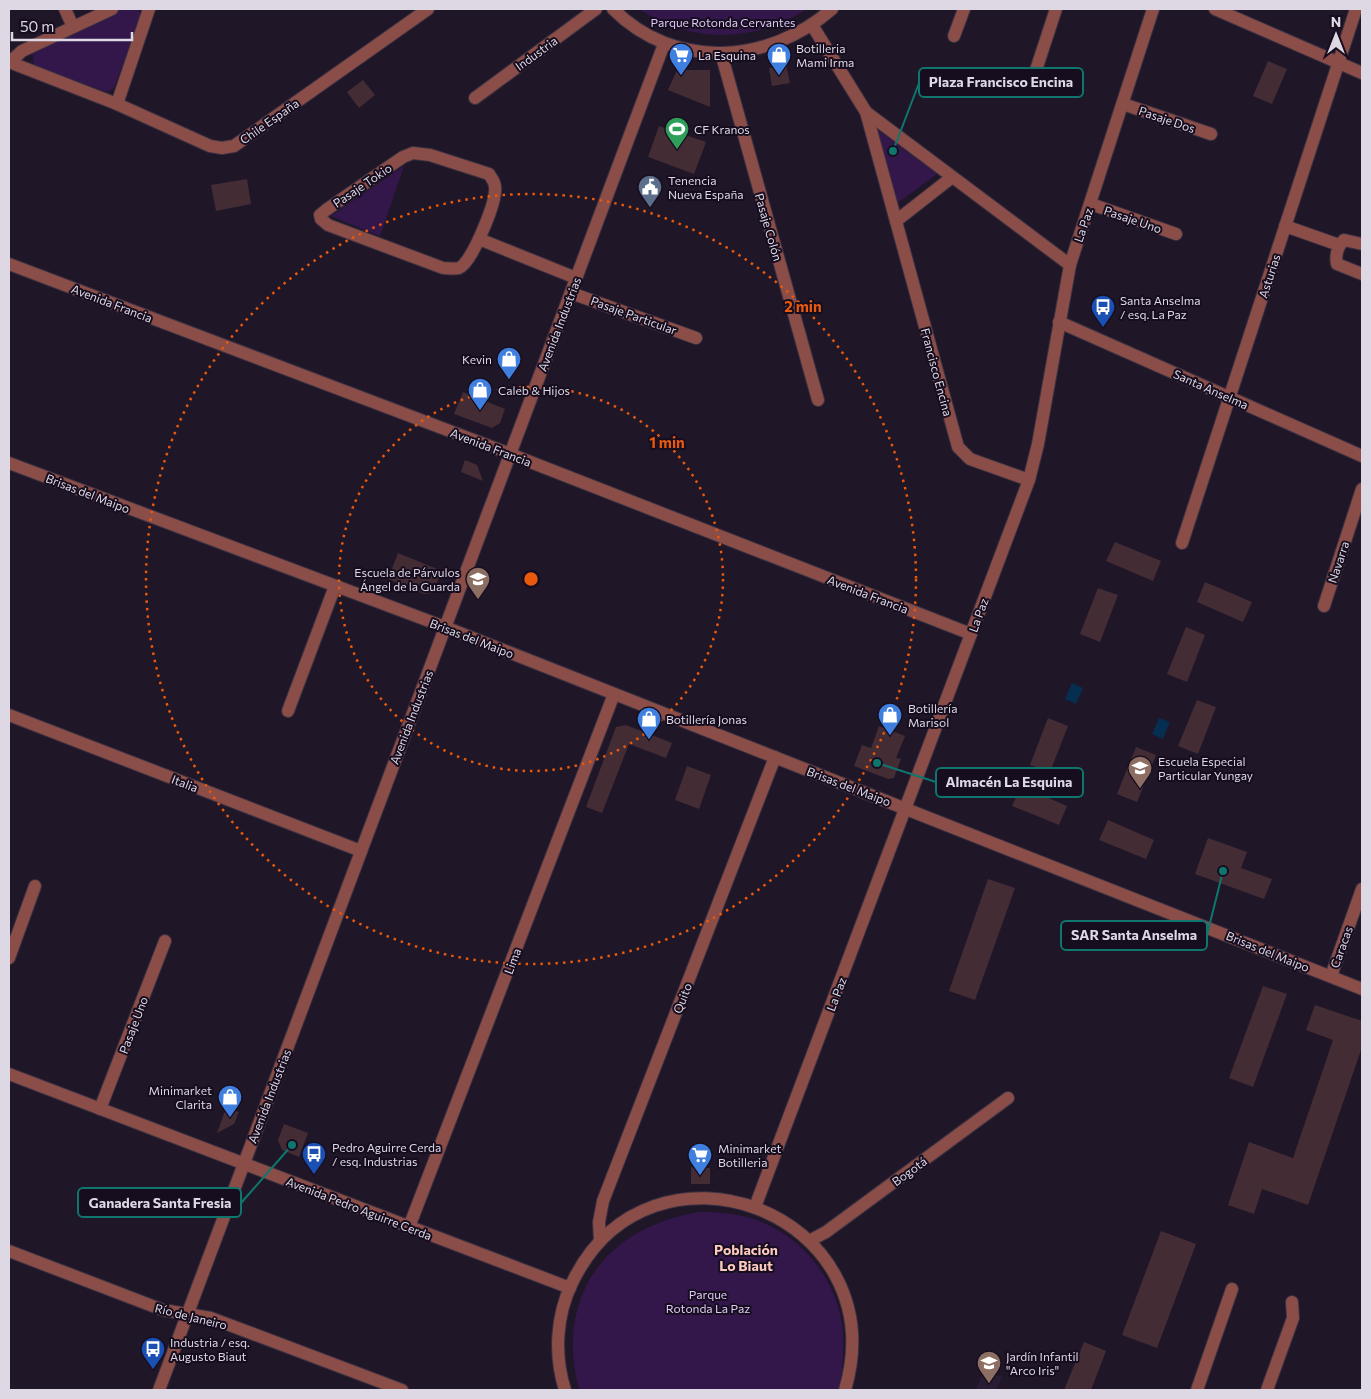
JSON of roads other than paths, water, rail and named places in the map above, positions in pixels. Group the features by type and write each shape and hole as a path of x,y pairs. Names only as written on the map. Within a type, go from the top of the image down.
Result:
{"street":[{"path":"65,9 73,27"},
{"path":"10,62 22,51 112,9"},
{"path":"117,104 149,9"},
{"name":"Chile España","path":"10,62 117,104 210,146 222,148 234,146 428,9"},
{"name":"Industria","path":"475,98 596,9"},
{"path":"613,9 642,33 664,44 692,51 720,53 740,52 778,43 812,25 832,9"},
{"path":"954,36 964,9"},
{"path":"1035,73 1056,9"},
{"name":"La Paz","path":"755,1206 906,809 1028,480 1038,444 1070,265 1153,9"},
{"path":"1215,9 1362,73"},
{"name":"Asturias","path":"1182,544 1356,9"},
{"name":"Francisco Encina","path":"812,25 866,112 958,448 970,459 1028,480"},
{"name":"Avenida Industrias","path":"159,1390 664,44"},
{"name":"Pasaje Colón","path":"720,53 818,400"},
{"name":"Pasaje Dos","path":"1123,104 1211,134"},
{"name":"Francisco Encina","path":"866,112 1070,265"},
{"name":"Pasaje Tokio","path":"413,153 430,155 489,174 495,182 495,193 479,239 468,261 459,268 443,268 328,225 321,219 320,215 403,157 413,153"},
{"path":"896,221 952,178"},
{"name":"Pasaje Uno","path":"1091,204 1176,234"},
{"path":"1285,226 1339,245"},
{"path":"479,239 576,278"},
{"path":"1362,244 1347,239 1339,245 1337,264 1362,274"},
{"name":"Avenida Francia","path":"9,264 510,454 971,634"},
{"name":"Pasaje Particular","path":"571,293 696,338"},
{"name":"Santa Anselma","path":"1059,322 1362,456"},
{"name":"Brisas del Maipo","path":"9,463 445,627 1362,989"},
{"name":"Navarra","path":"1324,606 1362,489"},
{"path":"288,712 335,586"},
{"name":"Lima","path":"409,1227 614,694"},
{"name":"Italia","path":"9,716 361,851"},
{"name":"Quito","path":"600,1242 599,1222 603,1201 775,757"},
{"path":"9,958 35,886"},
{"name":"Caracas","path":"1331,976 1362,889"},
{"name":"Pasaje Uno","path":"100,1109 165,941"},
{"name":"Avenida Pedro Aguirre Cerda","path":"9,1074 243,1165 570,1288"},
{"name":"Bogotá","path":"809,1241 826,1232 1008,1098"},
{"path":"565,1390 558,1348 562,1308 578,1270 600,1242 619,1226 639,1213 684,1199 708,1198 732,1200 755,1206 787,1223 809,1241 832,1270 847,1303 853,1340 852,1358 845,1390"},
{"name":"Río de Janeiro","path":"9,1251 162,1310 210,1318 402,1390"},
{"path":"1197,1390 1232,1289"},
{"path":"1267,1390 1293,1318 1292,1302"}],"water":[{"path":"1072,683 1083,688 1076,704 1065,699"},
{"path":"1159,718 1170,722 1163,739 1152,734"}],"place":[{"name":"La Esquina","path":"681,76"},
{"name":"Botilleria Mami Irma","path":"779,76"},
{"name":"CF Kranos","path":"677,150"},
{"name":"Plaza Francisco Encina","path":"893,151"},
{"name":"Tenencia Nueva España","path":"650,208"},
{"name":"Santa Anselma / esq. La Paz","path":"1103,328"},
{"name":"Kevin","path":"509,380"},
{"name":"Caleb & Hijos","path":"480,411"},
{"name":"Escuela de Párvulos Ángel de la Guarda","path":"478,600"},
{"name":"Botillería Marisol","path":"890,736"},
{"name":"Botillería Jonas","path":"649,740"},
{"name":"Almacén La Esquina","path":"877,763"},
{"name":"Escuela Especial Particular Yungay","path":"1140,789"},
{"name":"SAR Santa Anselma","path":"1223,871"},
{"name":"Minimarket Clarita","path":"230,1118"},
{"name":"Ganadera Santa Fresia","path":"292,1145"},
{"name":"Pedro Aguirre Cerda / esq. Industrias","path":"314,1175"},
{"name":"Minimarket Botilleria","path":"700,1176"},
{"name":"Industria / esq. Augusto Biaut","path":"153,1370"},
{"name":"Jardín Infantil \"Arco Iris\"","path":"989,1384"}],"district":[{"name":"Población Lo Biaut","path":"746,1258"}],"park label":[{"name":"Parque Rotonda Cervantes","path":"723,22"},
{"name":"Parque Rotonda La Paz","path":"708,1301"}]}
